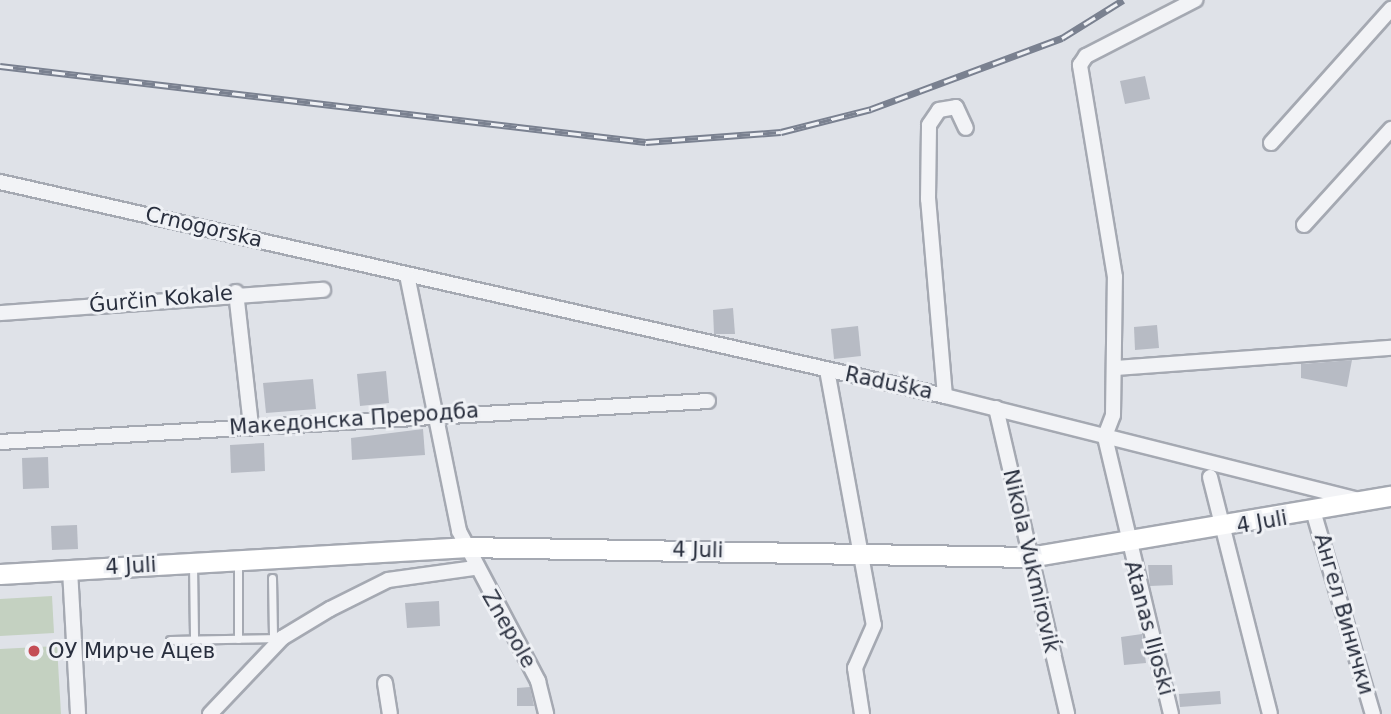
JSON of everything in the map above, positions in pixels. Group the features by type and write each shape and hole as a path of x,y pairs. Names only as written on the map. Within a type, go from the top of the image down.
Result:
{"street":[{"name":"Atanas Iljoski","path":"1171,714 1125,542 1105,436 1116,368 1113,264 1080,65 1086,56 1195,0"},
{"path":"1271,142 1391,9"},
{"path":"945,396 928,200 929,125 939,110 956,107 966,128"},
{"path":"1304,225 1391,129"},
{"name":"Crnogorska","path":"0,182 407,275"},
{"name":"Raduška","path":"407,275 996,408 1368,502"},
{"name":"Znepole","path":"407,275 432,413 464,547 538,681 546,714"},
{"name":"Ǵurčin Kokale","path":"0,313 236,292 323,290"},
{"path":"236,292 251,426"},
{"path":"1116,368 1391,348"},
{"path":"827,370 858,554 874,625 855,668 862,714"},
{"name":"Македонска Преродба","path":"0,442 432,413 708,401"},
{"name":"Nikola Vukmiroviḱ","path":"996,408 1068,714"},
{"path":"1210,477 1270,714"},
{"name":"4 Juli","path":"0,574 464,547 1029,557 1314,514 1391,496"},
{"name":"Ангел Винички","path":"1314,514 1373,714"},
{"path":"210,714 277,638 388,580 475,568"},
{"path":"70,570 78,714"},
{"path":"385,683 390,714"}],"lane":[{"path":"238,560 238,639"},
{"path":"193,563 194,639"},
{"path":"170,640 277,638 272,578"}],"green space":[{"path":"52,596 54,633 0,636 0,599"},
{"path":"57,646 61,714 0,714 0,649"}],"building":[{"path":"1145,76 1150,99 1125,104 1120,81"},
{"path":"733,308 735,334 714,334 713,310"},
{"path":"1157,325 1159,348 1135,350 1134,327"},
{"path":"858,326 861,356 834,359 831,329"},
{"path":"1352,360 1347,387 1301,378 1301,364"},
{"path":"386,371 389,403 360,406 357,374"},
{"path":"313,379 316,409 266,413 263,383"},
{"path":"423,429 425,455 352,460 351,438"},
{"path":"264,443 265,471 231,473 230,445"},
{"path":"48,457 49,488 23,489 22,458"},
{"path":"77,525 78,549 52,550 51,526"},
{"path":"1148,565 1172,565 1173,585 1150,586"},
{"path":"439,601 440,626 407,628 405,603"},
{"path":"1142,634 1146,663 1124,665 1121,637"},
{"path":"530,687 534,706 517,706 517,688"},
{"path":"1220,691 1221,704 1180,707 1179,694"}],"railway":[{"path":"0,66 646,142 781,132 871,109 1062,38 1123,0"}],"place":[{"name":"ОУ Мирче Ацев","path":"34,651"}]}
